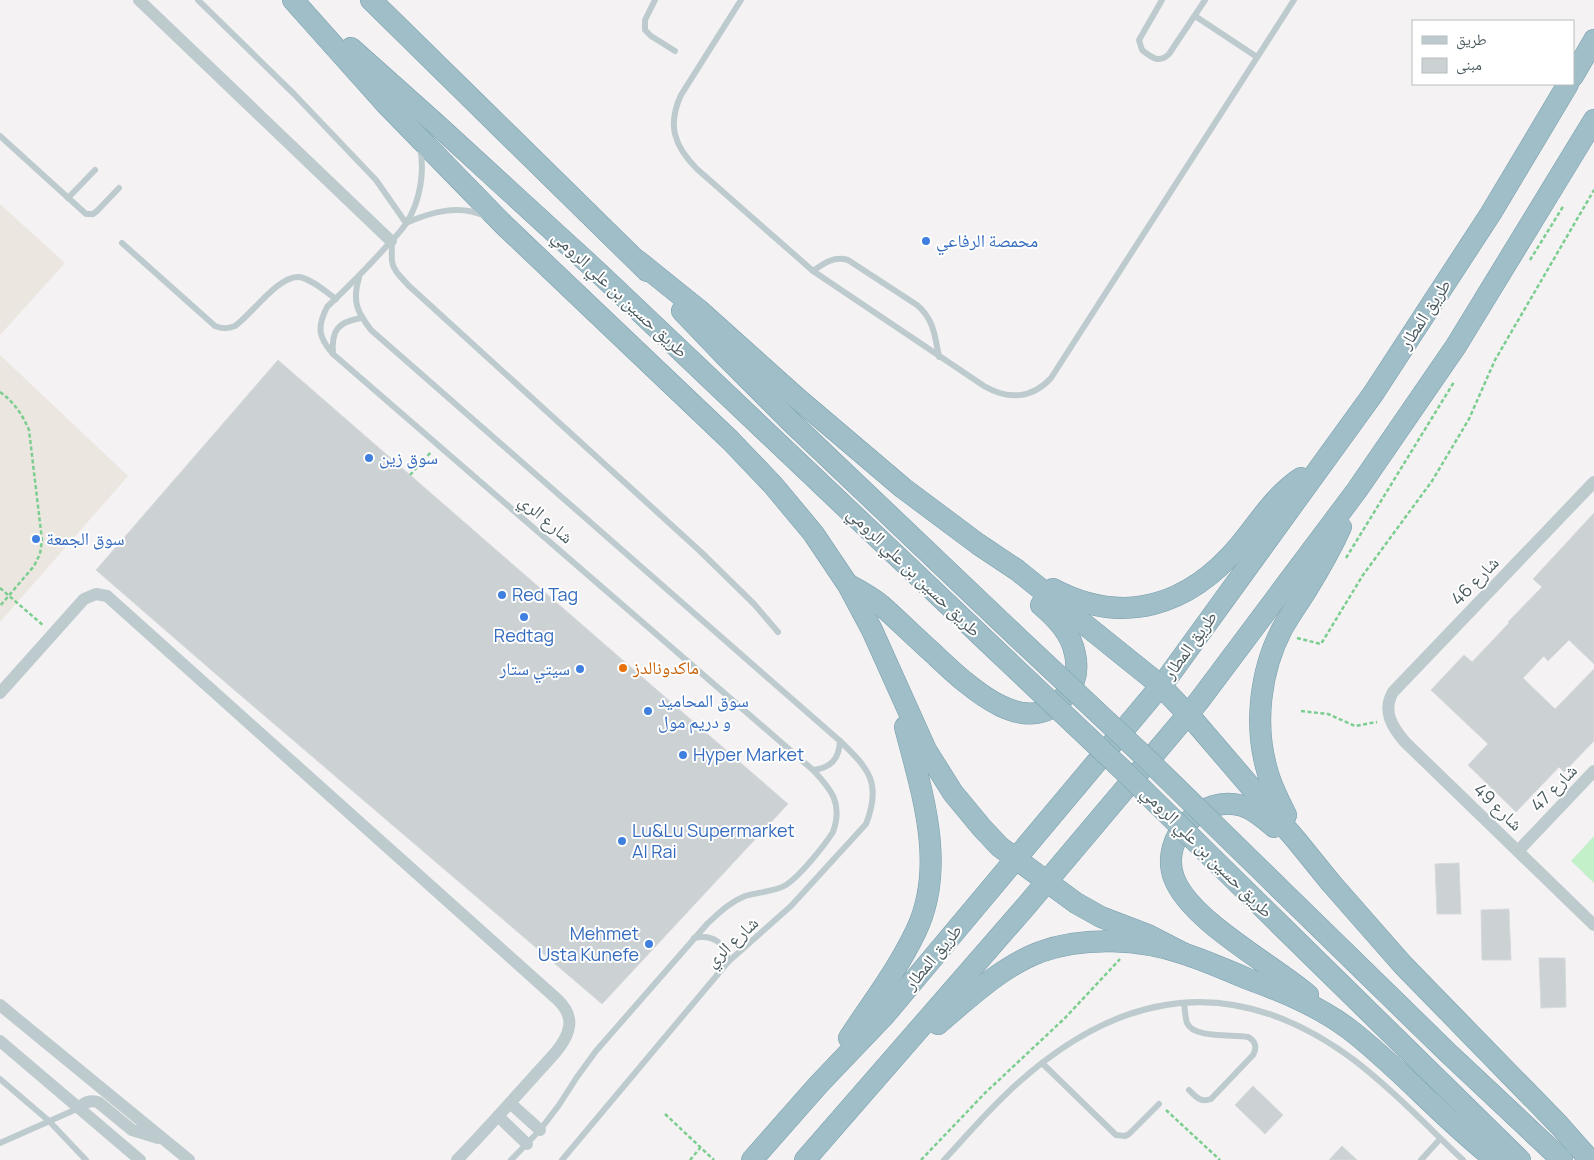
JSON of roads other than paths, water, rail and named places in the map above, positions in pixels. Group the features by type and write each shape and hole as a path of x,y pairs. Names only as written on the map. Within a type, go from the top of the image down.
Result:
{"highway":[{"path":"293,0 353,69 504,225 730,440 773,485 813,533 848,585 872,630 926,750 953,793 1000,847 1076,903 1101,917 1148,936 1185,954 1301,999 1326,1013"},
{"name":"طريق حسين بن علي الرومي","path":"293,0 399,91 594,268 1127,774 1520,1160"},
{"name":"طريق حسين بن علي الرومي","path":"371,0 638,261 696,326 757,389 1146,758 1446,1051 1562,1160"},
{"path":"1574,74 1594,40"},
{"name":"طريق المطار","path":"752,1160 819,1084 884,1016 1160,685 1373,394 1491,213 1567,85"},
{"name":"طريق المطار","path":"805,1160 1047,882 1188,715 1357,490 1456,346 1594,120"},
{"path":"638,261 699,310 902,488 940,517 1018,570 1160,685 1298,841 1331,883 1403,965 1559,1125 1590,1160"},
{"path":"1018,570 1057,591 1093,605 1139,608 1167,601 1212,574 1239,546 1284,492 1298,480 1319,467"},
{"path":"1298,841 1266,770 1262,750 1261,711 1265,677 1272,653 1282,630 1321,567 1357,490"},
{"path":"848,585 879,604 977,692 1010,711 1021,713 1038,712 1055,706 1067,693 1075,677 1076,659 1066,630 1026,591 1022,585 1018,570"},
{"path":"819,1084 896,966 912,937 924,907 929,887 931,849 928,817 891,674"},
{"path":"1298,841 1280,833 1261,816 1243,806 1223,804 1203,809 1187,821 1176,838 1171,858 1174,878 1184,896 1204,917 1288,979 1326,1013 1373,1049 1496,1160"},
{"path":"888,1065 985,984 1038,953 1072,944 1112,942 1160,947 1185,954"}],"street":[{"path":"139,0 391,241"},
{"name":"شارع 46","path":"1389,714 1389,699 1393,692 1594,482"},
{"path":"0,693 74,609 89,595 107,596 558,1000 568,1014 569,1028 566,1035 557,1049 510,1103 457,1160"},
{"name":"شارع 49","path":"1389,714 1394,730 1405,742 1594,925"},
{"name":"شارع 47","path":"1518,851 1594,771"},
{"path":"0,1005 189,1160"},
{"path":"0,1041 140,1160"},
{"path":"79,1108 84,1103 90,1101 98,1102 132,1130 165,1140"},
{"path":"510,1103 540,1130"},
{"path":"498,1116 527,1144"}],"lane":[{"path":"198,0 294,94 376,180 406,223"},
{"path":"655,0 645,20 645,30 650,36 675,51"},
{"path":"740,0 681,95 674,114 675,135 683,154 813,271 984,386 1001,395 1020,396 1037,390 1051,378 1294,0"},
{"path":"1162,0 1138,40 1142,50 1160,60 1166,57 1205,0"},
{"path":"1195,16 1257,57"},
{"path":"0,136 86,214 94,214 119,188"},
{"name":"شارع الري","path":"417,136 422,172 420,190 414,206 406,223 391,241 328,307 321,318 320,331 324,344 332,354 813,770 829,787 836,804 836,823 827,840 790,882 778,888 738,900 720,912 596,1051 540,1130 511,1160"},
{"path":"68,198 95,170"},
{"name":"شارع الري","path":"406,223 430,213 455,210 480,214 504,225"},
{"path":"391,241 394,269 408,285 701,552 754,604 778,632"},
{"path":"122,243 215,326 221,328 227,329 235,326 282,282 293,277 305,279 336,299"},
{"path":"813,271 832,260 843,258 918,305 927,314 933,326 939,357"},
{"path":"332,354 332,340 336,329 347,320 361,318 356,304 355,290 359,276"},
{"name":"شارع الري","path":"361,318 371,330 840,741 868,772 874,789 873,807 866,824 791,906 728,962 562,1160"},
{"path":"813,770 822,769 830,765 840,750 840,741"},
{"path":"694,939 710,937 717,941 723,946 728,962"},
{"path":"1184,1002 1187,1023 1194,1030 1203,1033 1248,1036 1254,1041 1256,1048 1253,1055 1212,1099 1200,1100 1190,1090"},
{"path":"944,1160 1018,1083 1042,1063 1078,1038 1114,1019 1148,1008 1184,1002 1222,1003 1260,1010 1312,1033 1370,1073 1463,1160"},
{"path":"1042,1063 1116,1135 1129,1134 1160,1104"},
{"path":"0,1079 50,1121 86,1160"},
{"path":"0,1143 79,1108"},
{"path":"1422,1160 1440,1139"}],"place":[{"name":"محمصة الرفاعي","path":"926,241"},
{"name":"سوق زين","path":"369,458"},
{"name":"سوق الجمعة","path":"36,539"},
{"name":"Red Tag","path":"502,595"},
{"name":"Redtag","path":"524,617"},
{"name":"ماكدونالدز","path":"623,668"},
{"name":"سيتي ستار","path":"580,669"},
{"name":"سوق المحاميد و دريم مول","path":"648,711"},
{"name":"Hyper Market","path":"683,755"},
{"name":"Lu&Lu Supermarket Al Rai","path":"622,841"},
{"name":"Mehmet Usta Kunefe","path":"649,944"}]}
